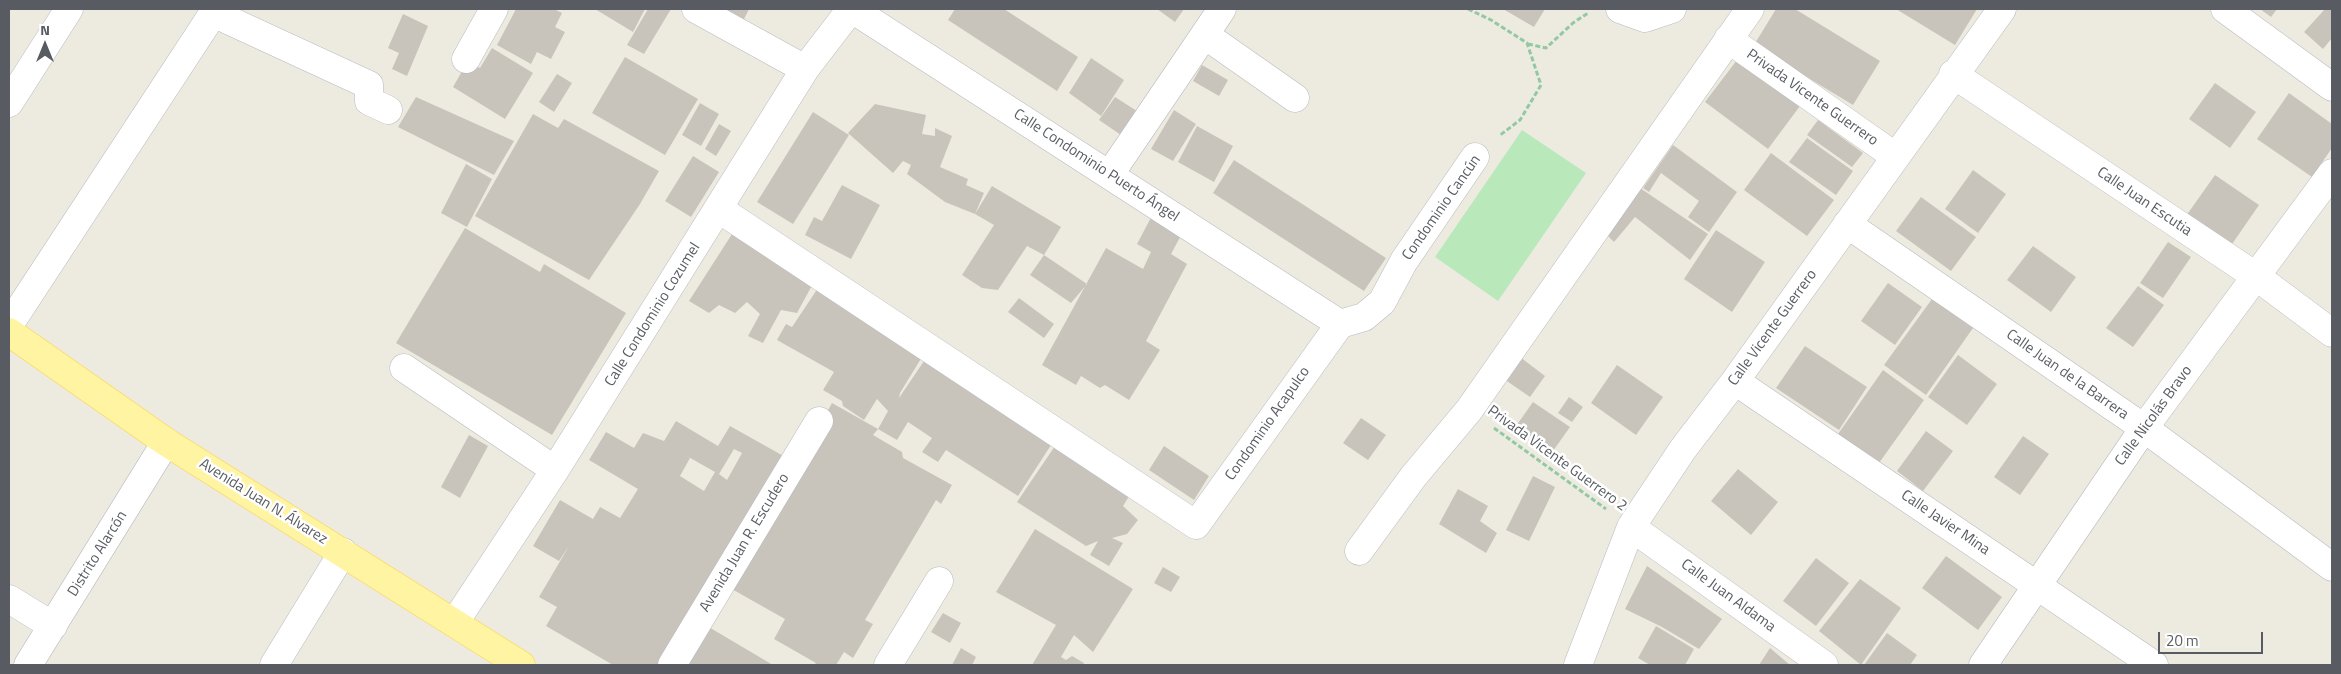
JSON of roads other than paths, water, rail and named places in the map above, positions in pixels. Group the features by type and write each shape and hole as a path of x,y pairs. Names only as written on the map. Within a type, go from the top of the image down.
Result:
{"main road":[{"name":"Avenida Juan N. Álvarez","path":"9,332 166,442 454,622 513,663"}],"street":[{"path":"12,90 69,9"},
{"path":"466,59 494,9"},
{"path":"696,9 805,70"},
{"name":"Calle Condominio Cozumel","path":"454,622 555,470 805,70 851,9"},
{"name":"Calle Condominio Puerto Ángel","path":"851,9 1110,174 1340,324"},
{"path":"1110,174 1222,9"},
{"path":"1620,9 1645,18 1672,9"},
{"path":"1359,551 1413,477 1469,410 1750,9"},
{"name":"Calle Vicente Guerrero","path":"1578,665 1631,527 1683,449 1735,381 1896,157 1953,74 2002,9"},
{"path":"2225,9 2332,87"},
{"path":"9,325 214,11 370,85 369,101 388,110"},
{"path":"1205,35 1295,98"},
{"name":"Privada Vicente Guerrero","path":"1728,39 1896,157"},
{"name":"Calle Juan Escutia","path":"1953,74 2257,277 2332,333"},
{"name":"Condominio Cancún","path":"1340,324 1364,317 1382,302 1404,261 1474,157"},
{"name":"Calle Nicolás Bravo","path":"1983,665 2144,428 2332,173"},
{"name":"Condominio Acapulco","path":"719,209 1196,525 1340,324"},
{"name":"Calle Juan de la Barrera","path":"1847,224 2144,428 2332,567"},
{"path":"404,368 555,470"},
{"name":"Calle Javier Mina","path":"1735,381 2154,665"},
{"name":"Avenida Juan R. Escudero","path":"672,665 819,421"},
{"name":"Distrito Alarcón","path":"28,665 166,442"},
{"name":"Calle Juan Aldama","path":"1631,527 1824,665"},
{"path":"274,665 343,552"},
{"path":"888,665 939,581"},
{"path":"9,599 53,626"}]}
